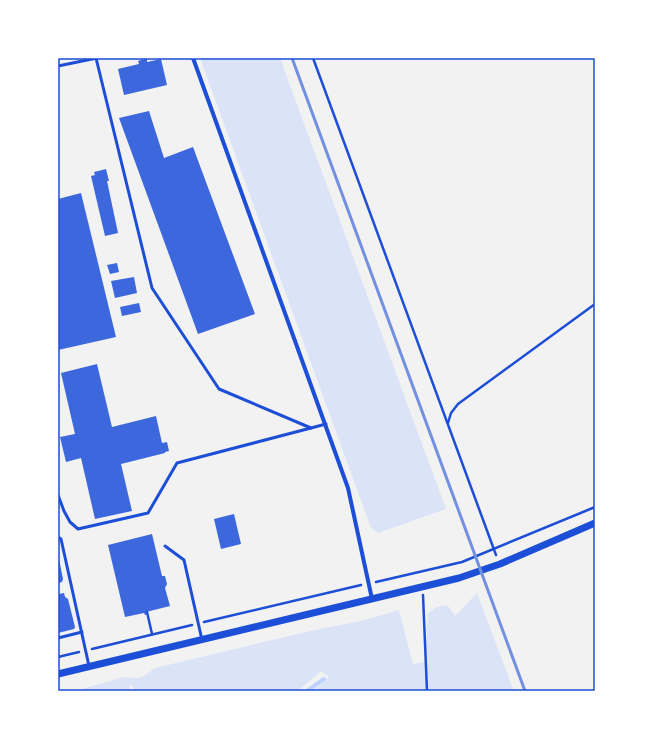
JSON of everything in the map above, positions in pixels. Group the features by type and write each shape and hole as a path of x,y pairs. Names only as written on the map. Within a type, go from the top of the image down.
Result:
{"street":[{"path":"193,58 348,488 372,599"},
{"path":"58,674 474,574 595,523"}],"lane":[{"path":"58,66 96,58 152,288 218,389 311,428"},
{"path":"58,494 70,522 78,529 148,513 177,463 326,424"},
{"path":"58,537 61,539 89,667"},
{"path":"165,546 184,560 202,640"},
{"path":"58,638 82,632"}],"path":[{"path":"313,58 500,564"},
{"path":"448,424 451,413 458,404 595,304"},
{"path":"58,657 462,562 595,507"},
{"path":"422,587 427,691"},
{"path":"147,612 152,634"}],"shaded area":[{"path":"200,58 280,58 446,509 378,533 371,528"},
{"path":"477,593 514,691 313,691 329,677 321,671 298,691 133,691 133,686 130,685 129,691 75,691 124,677 137,678 144,676 155,668 310,631 361,621 399,610 413,664 425,662 428,613 437,607 446,605 455,616"}],"building":[{"path":"147,58 147,62 161,59 167,85 124,95 118,69 139,64 138,61"},
{"path":"149,111 164,158 193,147 255,314 198,334 119,118"},
{"path":"106,169 109,181 107,181 118,233 105,236 91,176 95,175 94,172"},
{"path":"81,193 116,337 58,350 58,199"},
{"path":"117,263 119,272 110,274 107,265"},
{"path":"134,277 137,293 115,298 111,281"},
{"path":"139,303 141,312 122,316 120,307"},
{"path":"97,364 112,427 156,416 162,443 167,442 169,451 121,464 132,511 95,519 81,458 66,462 60,437 75,434 61,373"},
{"path":"234,514 241,544 221,549 214,519"},
{"path":"152,534 162,576 165,576 167,584 165,588 170,606 146,612 146,615 144,613 125,617 108,545"},
{"path":"59,559 63,579 62,582 58,583"},
{"path":"58,590 59,594 64,593 65,597 68,599 75,627 74,629 58,633"}],"waterway":[{"path":"307,691 324,679"}],"railway":[{"path":"292,58 525,691"}]}
